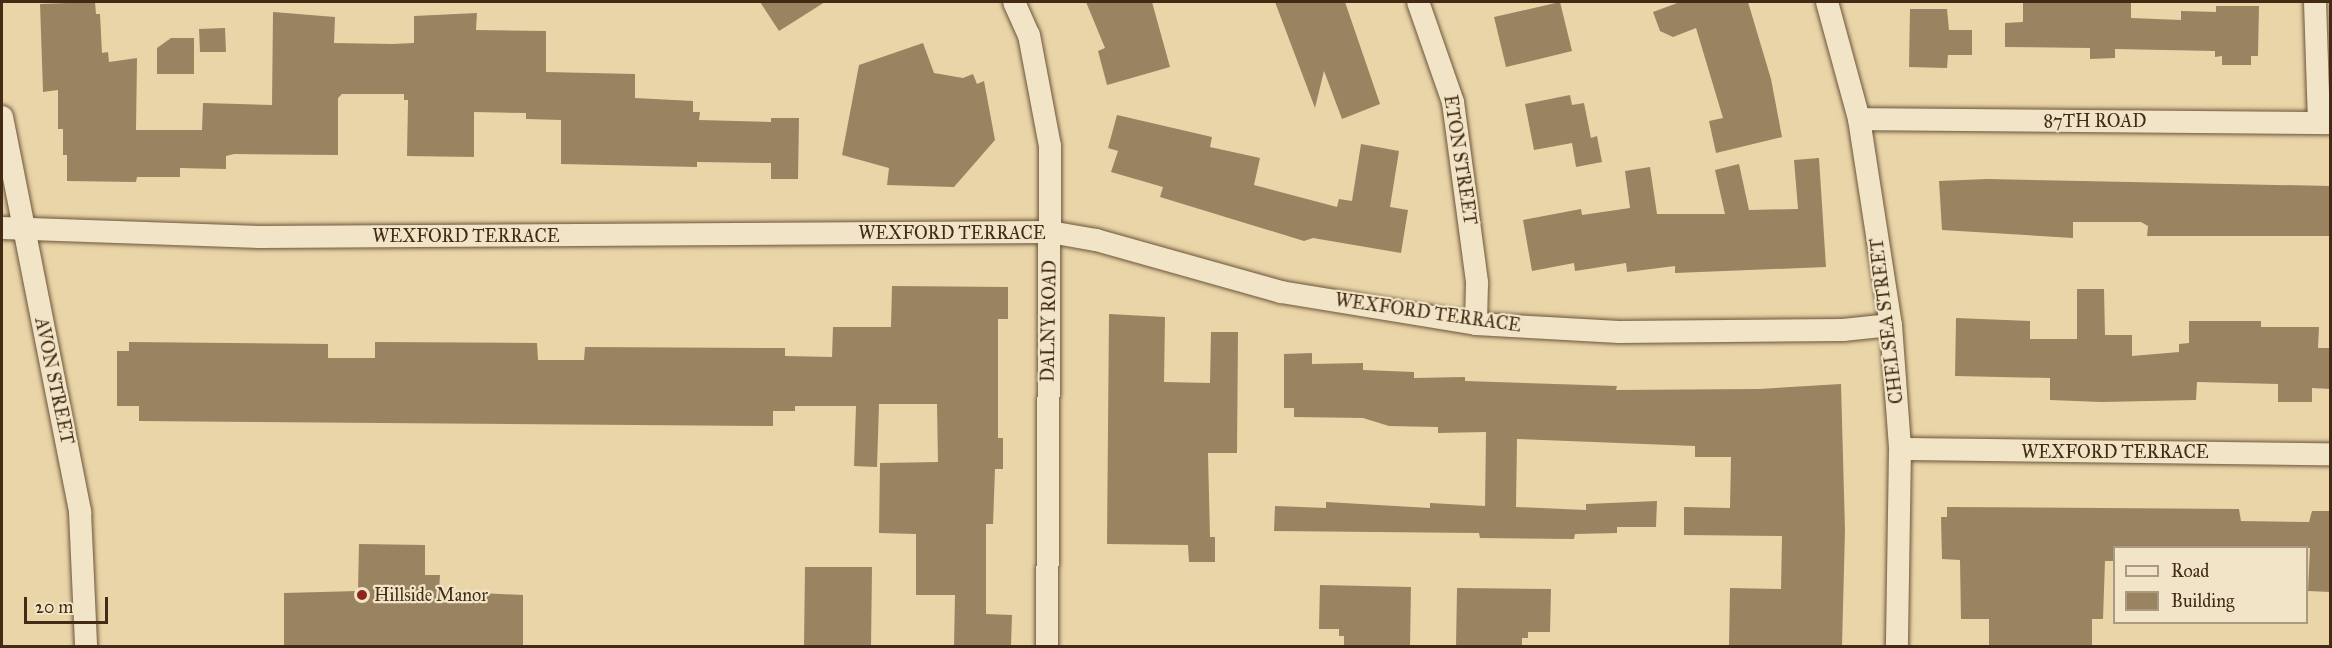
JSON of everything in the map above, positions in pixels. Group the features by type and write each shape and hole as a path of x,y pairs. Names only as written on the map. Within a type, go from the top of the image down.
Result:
{"street":[{"name":"DALNY ROAD","path":"1014,2 1029,34 1041,88 1050,146 1047,646"},
{"name":"ETON STREET","path":"1418,2 1453,102 1477,283 1476,324"},
{"name":"CHELSEA STREET","path":"1827,2 1859,119 1891,325 1900,449 1897,646"},
{"path":"2315,2 2325,123"},
{"name":"AVON STREET","path":"2,117 11,228 80,512 86,646"},
{"name":"87TH ROAD","path":"1859,119 2325,123"},
{"name":"WEXFORD TERRACE","path":"11,228 260,237 1050,232 1096,240 1281,292 1476,324 1619,332 1843,330 1891,325"},
{"name":"WEXFORD TERRACE","path":"1900,449 2331,454"}],"building":[{"path":"95,2 96,14 100,14 102,53 108,52 109,62 137,58 136,130 202,130 203,103 272,105 273,12 335,17 334,43 392,44 414,43 414,16 477,13 476,30 546,31 546,72 635,74 635,98 693,101 693,112 700,112 699,120 771,122 771,118 799,118 798,179 771,179 771,163 697,162 697,167 561,164 561,120 526,119 526,113 474,112 474,157 407,156 408,100 404,100 404,94 342,94 338,98 338,155 234,154 226,156 226,169 180,168 180,177 137,177 136,182 67,181 67,155 63,155 63,129 58,129 58,90 43,92 40,4"},
{"path":"760,2 825,2 779,31"},
{"path":"1086,2 1152,2 1170,67 1107,85 1098,51 1105,48"},
{"path":"1275,2 1345,2 1380,104 1342,119 1324,71 1315,108"},
{"path":"1560,2 1572,51 1506,67 1494,17"},
{"path":"1680,2 1748,2 1771,79 1782,137 1716,153 1709,121 1723,118 1696,28 1673,37 1660,31 1653,12"},
{"path":"2023,2 2131,2 2131,18 2181,20 2181,11 2216,12 2216,6 2259,6 2258,56 2251,56 2251,65 2222,65 2222,56 2215,57 2215,51 2115,49 2115,58 2090,59 2090,48 2005,47 2005,23 2023,22"},
{"path":"1910,9 1947,9 1949,30 1972,30 1972,55 1948,55 1947,68 1909,67"},
{"path":"225,28 226,52 200,52 199,29"},
{"path":"171,38 194,38 194,74 157,74 157,48"},
{"path":"923,43 934,73 963,78 973,74 977,84 984,81 995,140 954,187 887,185 889,168 842,155 859,65"},
{"path":"1570,95 1572,105 1584,103 1591,138 1597,136 1602,162 1576,167 1572,143 1534,150 1525,104"},
{"path":"1117,115 1212,137 1210,147 1260,158 1254,185 1337,207 1339,199 1352,201 1361,144 1399,151 1390,207 1408,210 1401,253 1313,238 1304,241 1160,197 1163,187 1111,172 1118,151 1108,148"},
{"path":"1819,158 1826,267 1675,273 1675,266 1627,272 1626,263 1575,271 1574,263 1532,271 1523,220 1581,209 1582,215 1630,208 1625,171 1650,167 1657,214 1725,214 1715,170 1739,164 1749,210 1798,209 1794,160"},
{"path":"1987,179 2331,186 2331,236 2147,236 2148,226 2141,222 2073,222 2073,238 1942,230 1939,181"},
{"path":"892,286 1008,287 1008,319 998,319 998,438 1003,438 1003,469 995,469 993,524 986,524 986,614 1012,615 1011,646 954,646 955,595 916,595 916,534 879,533 880,463 938,462 937,404 879,404 877,467 854,466 856,406 795,406 795,411 773,411 773,426 139,421 139,406 117,406 117,351 129,351 129,342 328,344 328,358 375,358 375,342 537,343 538,360 584,360 585,347 785,348 785,356 832,357 833,327 891,327"},
{"path":"2077,289 2104,289 2105,335 2132,335 2132,356 2179,352 2179,344 2189,343 2189,321 2261,321 2261,327 2319,327 2318,348 2331,348 2331,389 2312,388 2312,402 2278,402 2278,384 2197,382 2196,400 2101,402 2050,400 2050,378 1955,376 1956,318 2030,321 2030,339 2077,339"},
{"path":"1109,314 1165,317 1164,382 1210,383 1211,332 1238,332 1237,453 1208,453 1210,537 1215,537 1215,562 1189,562 1188,545 1107,544"},
{"path":"1312,353 1312,364 1363,363 1363,370 1414,372 1414,378 1465,377 1465,381 1617,386 1616,390 1759,389 1841,384 1845,530 1842,646 1729,646 1730,588 1781,589 1782,536 1684,535 1684,507 1730,508 1731,457 1695,457 1695,446 1517,439 1516,507 1586,510 1586,504 1657,501 1656,527 1617,527 1617,533 1575,534 1574,539 1480,538 1479,533 1274,531 1275,506 1326,508 1326,502 1430,508 1430,503 1485,506 1486,432 1438,433 1438,427 1389,426 1363,418 1294,417 1294,408 1284,408 1284,354"},
{"path":"1947,507 2239,509 2241,521 2309,522 2312,511 2331,511 2331,592 2308,591 2310,548 2308,546 2113,546 2113,561 2105,561 2103,619 2092,619 2092,646 1989,646 1989,619 1961,619 1960,560 1942,559 1941,517 1947,517"},
{"name":"Hillside Manor","path":"359,544 425,545 425,575 440,575 439,591 523,595 523,646 284,646 284,593 358,591"},
{"path":"805,567 872,567 871,646 804,646"},
{"path":"1320,585 1411,587 1410,646 1344,646 1344,636 1339,636 1339,629 1319,629"},
{"path":"1457,588 1551,589 1550,632 1528,632 1528,638 1522,638 1522,646 1456,646"}],"place":[{"name":"Hillside Manor","path":"362,595"}]}
